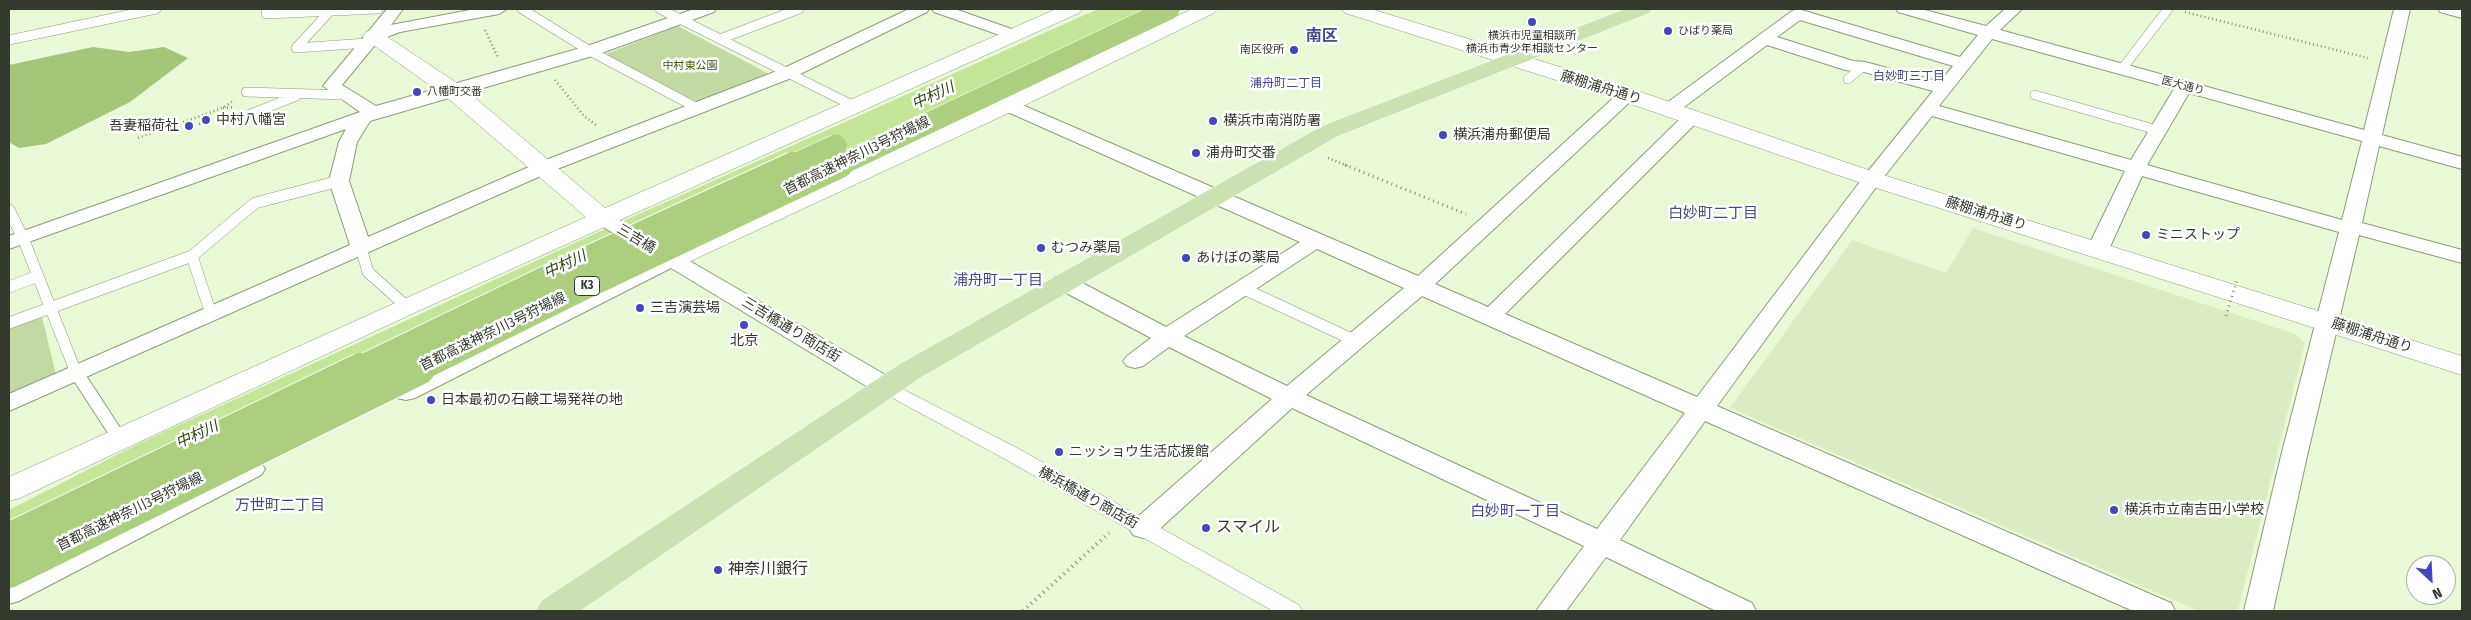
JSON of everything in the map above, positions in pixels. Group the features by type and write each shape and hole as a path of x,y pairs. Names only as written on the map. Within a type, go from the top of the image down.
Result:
{"highway":[{"name":"首都高速神奈川3号狩場線","path":"9,539 582,262 1138,9"},
{"name":"首都高速神奈川3号狩場線","path":"9,572 588,285 982,96 1169,9"}],"main road":[{"path":"554,611 885,386 1330,130 1642,9"}],"street":[{"path":"368,115 347,95 332,86 395,9"},
{"path":"370,39 396,28 483,10 499,9"},
{"path":"16,241 368,115 590,51 708,9"},
{"path":"9,403 545,167 788,73 922,9"},
{"path":"940,9 1014,35"},
{"path":"9,490 406,306 1072,9"},
{"path":"9,593 364,412 671,260 1007,105 1207,9"},
{"name":"藤棚浦舟通り","path":"1352,9 1627,95 1872,178 2462,366"},
{"name":"医大通り","path":"1904,9 2462,163"},
{"path":"1550,611 1872,178 1989,32 2014,9"},
{"path":"2259,611 2402,9"},
{"path":"2446,9 2462,13"},
{"path":"1490,317 1681,113 1766,39 1798,14 1964,64"},
{"path":"370,39 452,90 545,167 602,218"},
{"path":"1766,39 1850,73 1864,66 1944,89"},
{"path":"2098,249 2136,168 2184,86"},
{"path":"1134,523 1289,397 1420,286 1487,222 1627,95"},
{"path":"1007,105 2161,611"},
{"path":"1928,110 2462,257"},
{"path":"361,248 339,182 348,142 368,115"},
{"name":"三吉橋","path":"602,218 671,260"},
{"path":"1135,361 1167,337 1315,240"},
{"name":"三吉橋通り商店街","path":"671,260 885,386"},
{"path":"1063,282 1167,337 1289,397 1602,543 1742,611"},
{"name":"横浜橋通り商店街","path":"885,386 1291,611"}],"lane":[{"path":"9,40 156,9"},
{"path":"267,9 266,14 378,9"},
{"path":"522,9 590,51 699,109"},
{"path":"660,9 788,73 802,78 854,106"},
{"path":"720,39 799,9"},
{"path":"2122,68 2168,9"},
{"path":"331,10 296,48 370,39"},
{"path":"246,92 347,95"},
{"path":"251,114 301,94"},
{"path":"2035,95 2157,130"},
{"path":"9,323 192,256 255,203 339,182"},
{"path":"9,210 16,241 38,276 76,373 119,438"},
{"path":"361,248 368,272 406,306"},
{"path":"192,256 211,314"},
{"path":"9,287 38,276"},
{"path":"1242,288 1356,341"}],"path":[{"path":"483,10 485,29 506,75"},
{"path":"2182,11 2388,63"},
{"path":"545,65 584,116 615,141"},
{"path":"138,138 223,108 246,92"},
{"path":"199,124 208,121 203,115"},
{"path":"1328,158 1487,222"},
{"path":"2226,316 2236,280"},
{"path":"1023,611 1134,523"}],"shaded area":[{"path":"93,47 129,52 164,47 188,58 130,102 46,144 19,148 9,142 9,65"},
{"name":"横浜市立南吉田小学校","path":"1973,228 2295,334 2305,343 2238,611 2199,611 1730,408 1852,240 1946,273"}],"green space":[{"name":"中村東公園","path":"678,26 771,75 701,104 603,55"},
{"path":"42,317 56,375 9,395 9,329"}],"water":[{"name":"中村川","path":"1098,9 1176,9 9,573 9,510 138,444 592,235"}],"place":[{"name":"横浜市児童相談所 横浜市青少年相談センター","path":"1532,22"},
{"name":"ひばり薬局","path":"1668,31"},
{"name":"南区役所","path":"1294,50"},
{"name":"八幡町交番","path":"417,92"},
{"name":"中村八幡宮","path":"206,120"},
{"name":"横浜市南消防署","path":"1213,121"},
{"name":"吾妻稲荷社","path":"189,126"},
{"name":"横浜浦舟郵便局","path":"1443,135"},
{"name":"浦舟町交番","path":"1196,153"},
{"name":"ミニストップ","path":"2146,235"},
{"name":"むつみ薬局","path":"1041,248"},
{"name":"あけぼの薬局","path":"1186,258"},
{"name":"三吉演芸場","path":"640,308"},
{"name":"北京","path":"744,325"},
{"name":"日本最初の石鹸工場発祥の地","path":"431,400"},
{"name":"ニッショウ生活応援館","path":"1059,452"},
{"name":"横浜市立南吉田小学校","path":"2114,510"},
{"name":"スマイル","path":"1206,528"},
{"name":"神奈川銀行","path":"718,570"}],"district":[{"name":"南区","path":"1322,37"},
{"name":"白妙町三丁目","path":"1909,77"},
{"name":"浦舟町二丁目","path":"1286,84"},
{"name":"白妙町二丁目","path":"1713,214"},
{"name":"浦舟町一丁目","path":"998,281"},
{"name":"万世町二丁目","path":"280,506"},
{"name":"白妙町一丁目","path":"1515,512"}]}
